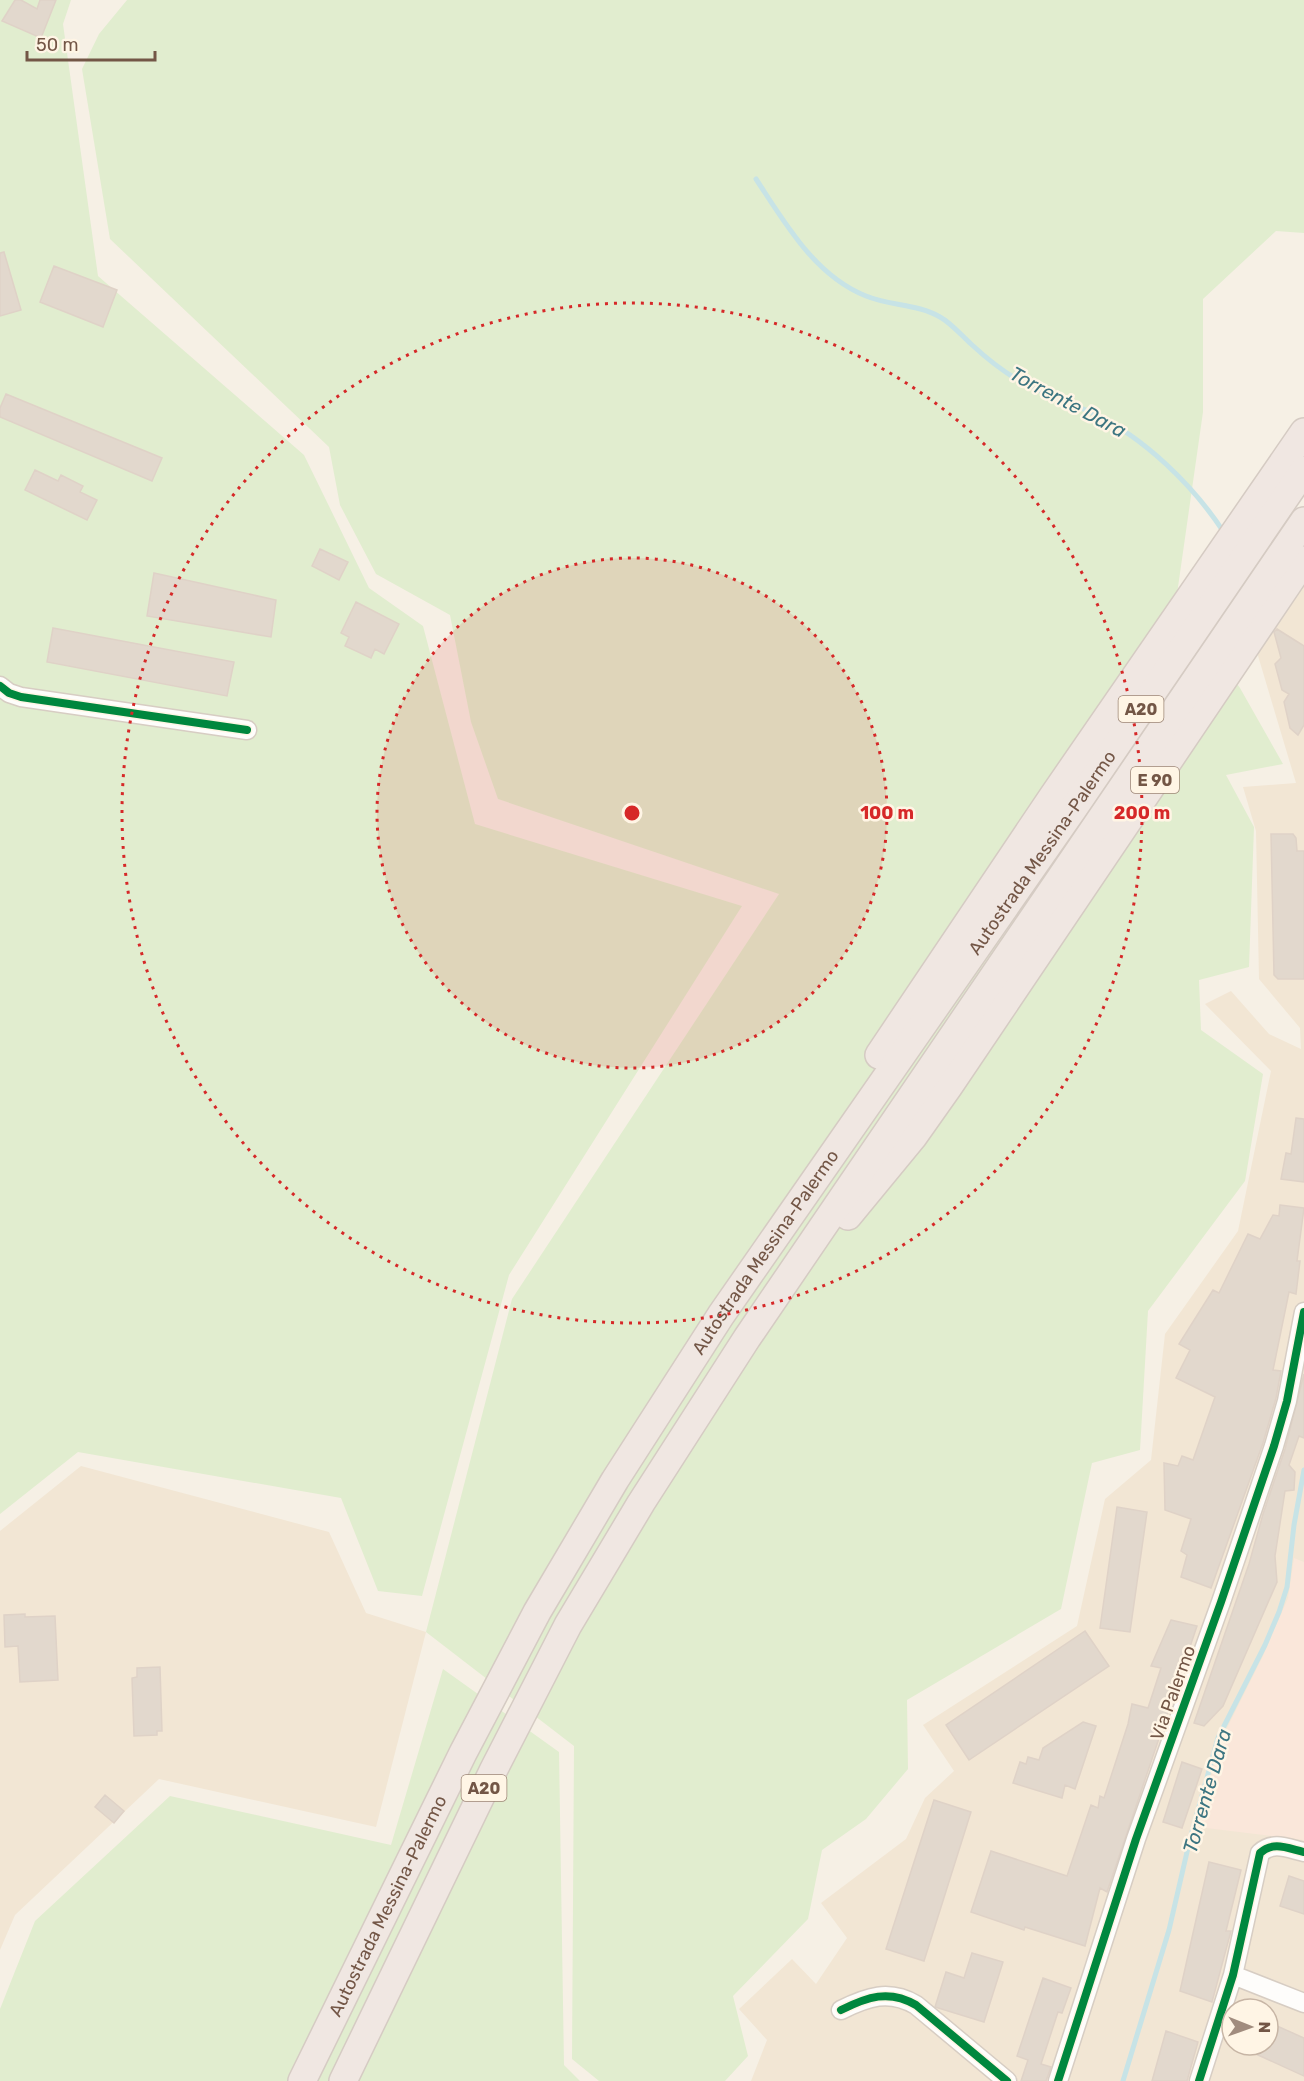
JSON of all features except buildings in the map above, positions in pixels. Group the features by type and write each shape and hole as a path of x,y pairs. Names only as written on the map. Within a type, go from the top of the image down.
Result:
{"highway":[{"path":"764,1253 806,1160 1304,432"},
{"name":"Autostrada Messina-Palermo","path":"302,2081 463,1753 537,1612 615,1480 721,1316 1073,809 1304,470"},
{"name":"Autostrada Messina-Palermo","path":"343,2081 504,1749 568,1625 641,1503 747,1338 1304,521"},
{"name":"E 90","path":"793,1272 826,1241 913,1137 1304,561"}],"street":[{"path":"0,686 9,693 21,697 247,730"},
{"name":"Via Palermo","path":"1059,2081 1136,1839 1274,1446 1287,1401 1304,1312"},
{"path":"1199,2081 1233,1975 1260,1853 1266,1847 1273,1846 1304,1852"},
{"path":"1233,1975 1304,2003"},
{"path":"841,2010 859,2001 876,1997 891,1995 904,1998 916,2005 1007,2081"}],"shaded area":[{"path":"1304,567 1304,2081 751,2081 767,2040 739,2009 792,1959 816,1984 847,1938 821,1903 906,1839 925,1798 954,1771 923,1725 1077,1626 1105,1499 1151,1460 1165,1334 1238,1231 1271,1071 1205,1004 1231,991 1269,1034 1301,1049 1300,1028 1259,979 1256,831 1243,787 1296,783 1253,639"},
{"path":"81,1466 329,1532 366,1613 426,1632 376,1827 159,1779 15,1915 0,1950 0,1531"},
{"path":"1294,1558 1304,1562 1304,1840 1198,1827 1222,1738 1262,1658 1288,1598"}],"green space":[{"path":"0,0 71,0 63,24 98,276 304,455 369,588 423,626 475,824 742,906 509,1275 422,1596 378,1591 341,1498 78,1452 0,1514"},
{"path":"127,0 1304,0 1304,233 1276,231 1203,299 1203,412 1176,601 1240,688 1283,764 1226,775 1254,827 1249,967 1199,980 1201,1030 1263,1074 1245,1181 1148,1311 1140,1450 1092,1463 1061,1609 907,1700 908,1769 866,1819 822,1850 808,1919 733,1996 748,2056 725,2081 599,2081 572,2059 574,1746 426,1632 512,1299 779,894 498,799 471,722 450,615 376,574 340,505 329,447 110,239 82,69 99,34"},
{"path":"443,1669 559,1752 564,2065 580,2081 0,2081 0,2009 35,1921 170,1796 391,1845"}],"waterway":[{"name":"Torrente Dara","path":"756,179 790,230 816,262 831,275 866,296 923,310 940,317 1018,380 1092,413 1130,435 1149,449 1183,481 1225,534"},
{"name":"Torrente Dara","path":"1123,2081 1169,1930 1190,1839 1218,1738 1265,1645 1287,1587 1294,1525 1304,1470"}],"cycle path":[{"path":"0,686 9,693 21,697 247,730"},
{"path":"1058,2081 1136,1839 1274,1446 1287,1401 1304,1312"},
{"path":"1199,2081 1233,1975 1260,1853 1275,1846 1304,1852"},
{"path":"841,2010 869,1998 887,1996 906,2000 916,2005 1007,2081"}]}
